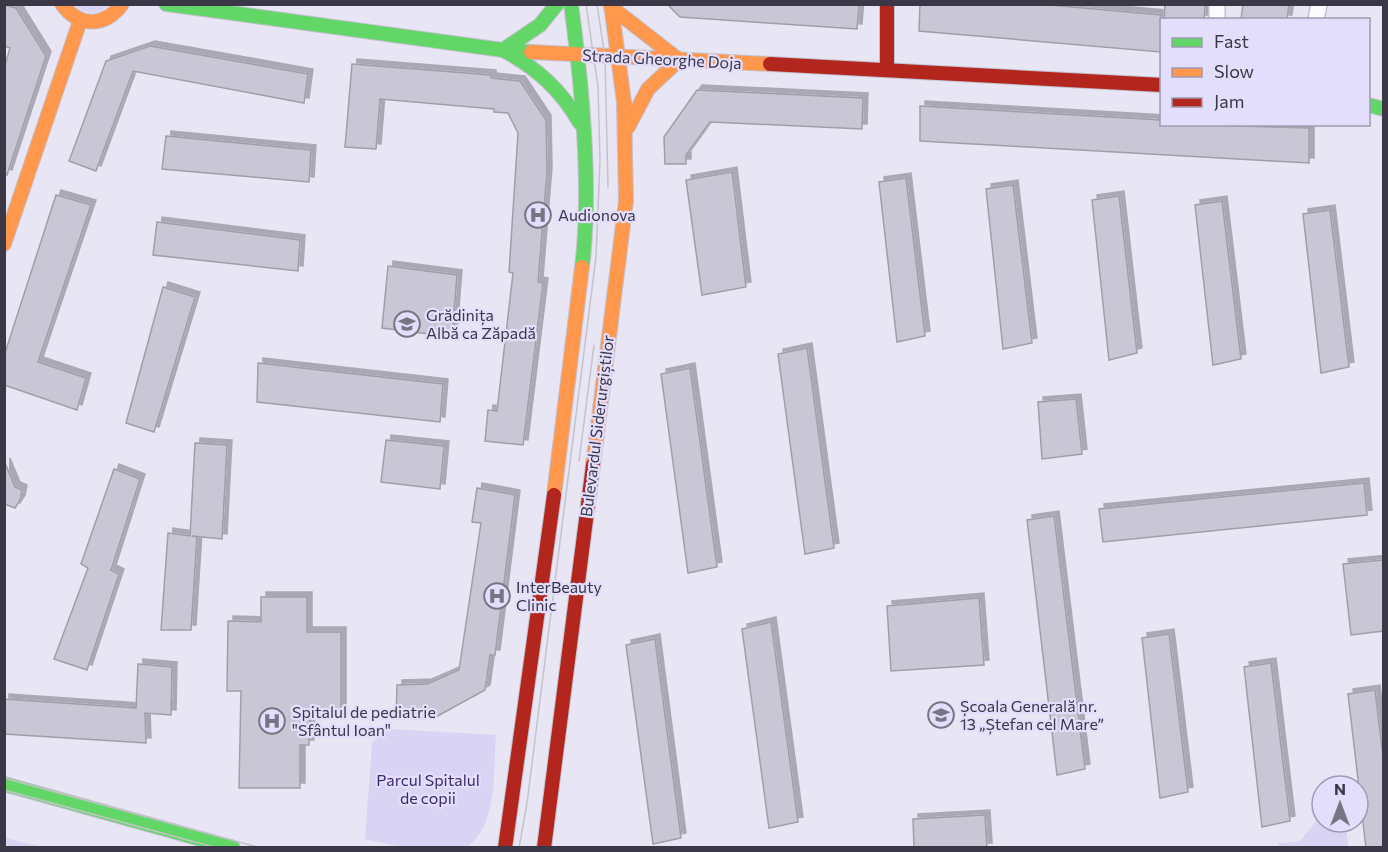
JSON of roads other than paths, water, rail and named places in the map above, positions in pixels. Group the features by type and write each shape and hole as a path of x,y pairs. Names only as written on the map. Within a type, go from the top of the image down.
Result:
{"main road":[{"path":"62,4 71,16 80,21 102,22 112,16 122,4"},
{"name":"Strada Gheorghe Doja","path":"166,4 503,50 1160,85"},
{"path":"503,50 536,30 552,14 557,4"},
{"name":"Bulevardul Siderurgiștilor","path":"506,848 579,301 586,208 578,55 571,4"},
{"path":"886,69 887,4"},
{"path":"611,6 679,60 660,75 642,95 627,129"},
{"name":"Bulevardul Siderurgiștilor","path":"544,848 626,201 627,129 620,58 611,6"},
{"path":"4,244 80,21"},
{"path":"503,50 527,62 555,84 567,100 583,130"},
{"path":"4,784 233,848"}],"tram line":[{"path":"519,848 527,803 596,257 600,161 598,87 586,4"},
{"path":"597,4 605,57 608,187"},
{"path":"579,461 594,345"},
{"path":"4,778 261,848"},
{"path":"4,790 217,848"}],"place":[{"name":"Audionova","path":"538,215"},
{"name":"Grădinița Albă ca Zăpadă","path":"407,324"},
{"name":"InterBeauty Clinic","path":"497,596"},
{"name":"Școala Generală nr. 13 „Ștefan cel Mare”","path":"941,715"},
{"name":"Spitalul de pediatrie \"Sfântul Ioan\"","path":"272,721"}],"park label":[{"name":"Parcul Spitalul de copii","path":"428,789"}]}
